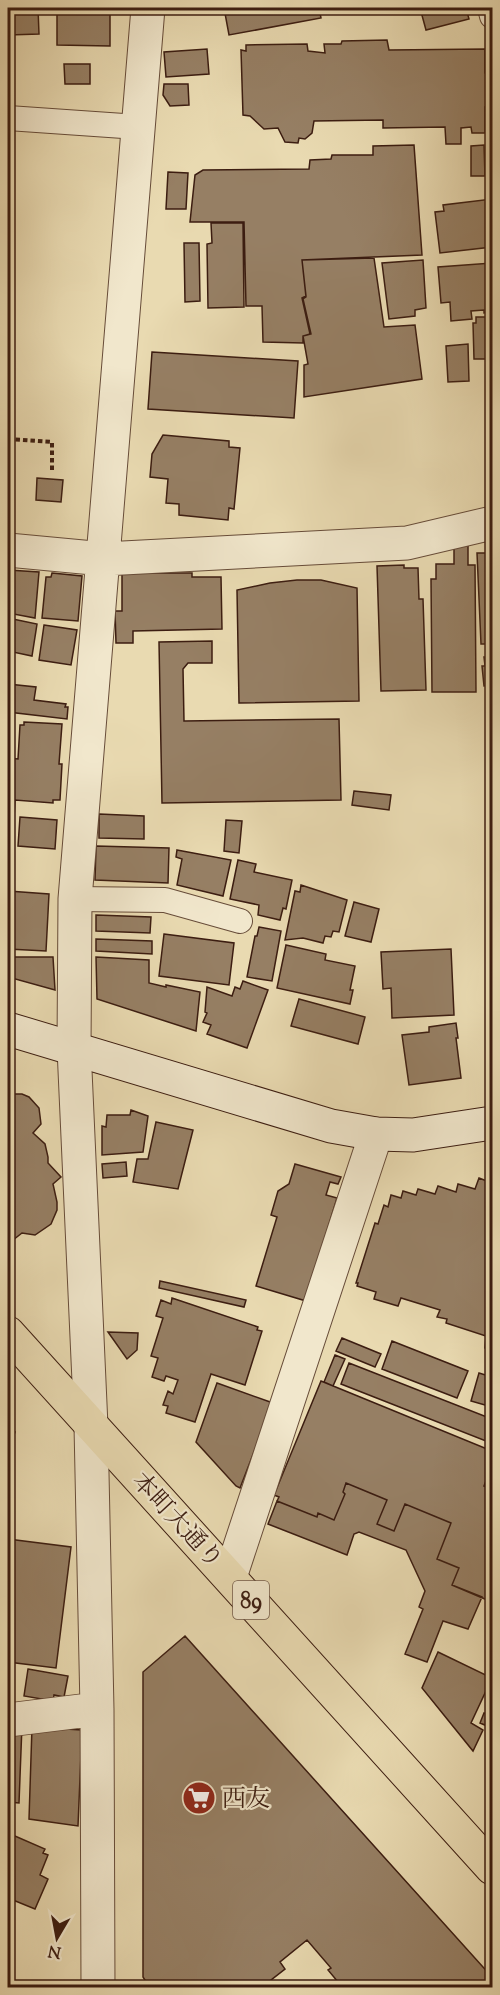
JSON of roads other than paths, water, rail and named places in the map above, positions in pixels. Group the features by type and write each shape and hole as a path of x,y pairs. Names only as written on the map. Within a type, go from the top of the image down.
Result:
{"main road":[{"name":"本町大通り","path":"8,1333 492,1868"}],"street":[{"path":"98,1988 97,1709 91,1426 74,1048 75,899 148,8"},
{"path":"8,550 104,559 407,543 492,523"},
{"path":"8,1029 331,1126 376,1134 413,1135 492,1123"},
{"path":"230,1577 376,1134"},
{"path":"8,1720 97,1709"}],"lane":[{"path":"490,8 492,16"},
{"path":"8,118 138,127"},
{"path":"75,899 165,900 240,921"}],"place":[{"name":"西友","path":"199,1798"}]}
